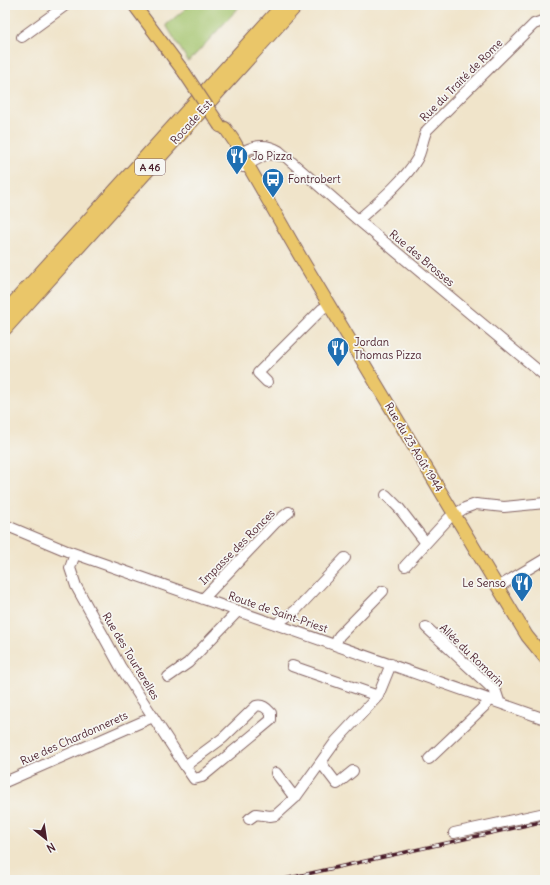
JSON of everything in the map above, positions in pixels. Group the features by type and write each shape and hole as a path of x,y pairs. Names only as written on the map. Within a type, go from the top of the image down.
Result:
{"highway":[{"name":"Rocade Est","path":"5,313 283,5"},
{"name":"Rocade Est","path":"5,328 296,5"}],"main road":[{"name":"Rue du 23 Août 1944","path":"134,5 184,72 220,126 225,128 246,166 527,636 545,658"},
{"name":"Rue du 23 Août 1944","path":"527,636 545,650"}],"street":[{"path":"22,37 66,5"},
{"name":"Rue du Traité de Rome","path":"358,220 411,168 418,158 422,140 427,130 527,30 534,24 545,20"},
{"name":"Rue des Brosses","path":"239,154 255,146 266,145 279,151 358,220 544,374"},
{"path":"246,166 267,154 284,156"},
{"path":"267,382 258,373 322,309 329,305"},
{"path":"386,495 399,508 426,543"},
{"path":"405,566 454,514 476,504 504,507 545,503"},
{"name":"Impasse des Ronces","path":"203,599 275,523 289,512"},
{"name":"Route de Saint-Priest","path":"5,525 76,554 495,700 545,719"},
{"name":"Rue des Tourterelles","path":"76,554 70,568 76,586 120,666 185,766 194,779 198,779 271,720 271,713 260,705 256,706 223,738 185,766"},
{"path":"278,625 280,621 295,611 345,558"},
{"path":"498,587 545,559"},
{"path":"335,645 340,636 383,591"},
{"path":"168,677 188,663 238,611"},
{"name":"Allée du Romarin","path":"426,627 496,692 495,700"},
{"path":"249,819 256,814 270,816 276,815 295,798 336,741 378,696 391,664"},
{"path":"292,666 378,696"},
{"path":"429,759 495,700"},
{"name":"Rue des Chardonnerets","path":"5,782 153,716"},
{"path":"321,763 337,784 353,771"},
{"path":"276,773 295,798"},
{"path":"454,834 545,813"}],"green space":[{"path":"190,5 241,5 188,61 166,25"}],"railway":[{"path":"280,880 545,821"}],"place":[{"name":"Jo Pizza","path":"237,176"},
{"name":"Fontrobert","path":"273,198"},
{"name":"Jordan Thomas Pizza","path":"338,368"},
{"name":"Le Senso","path":"522,602"}]}
